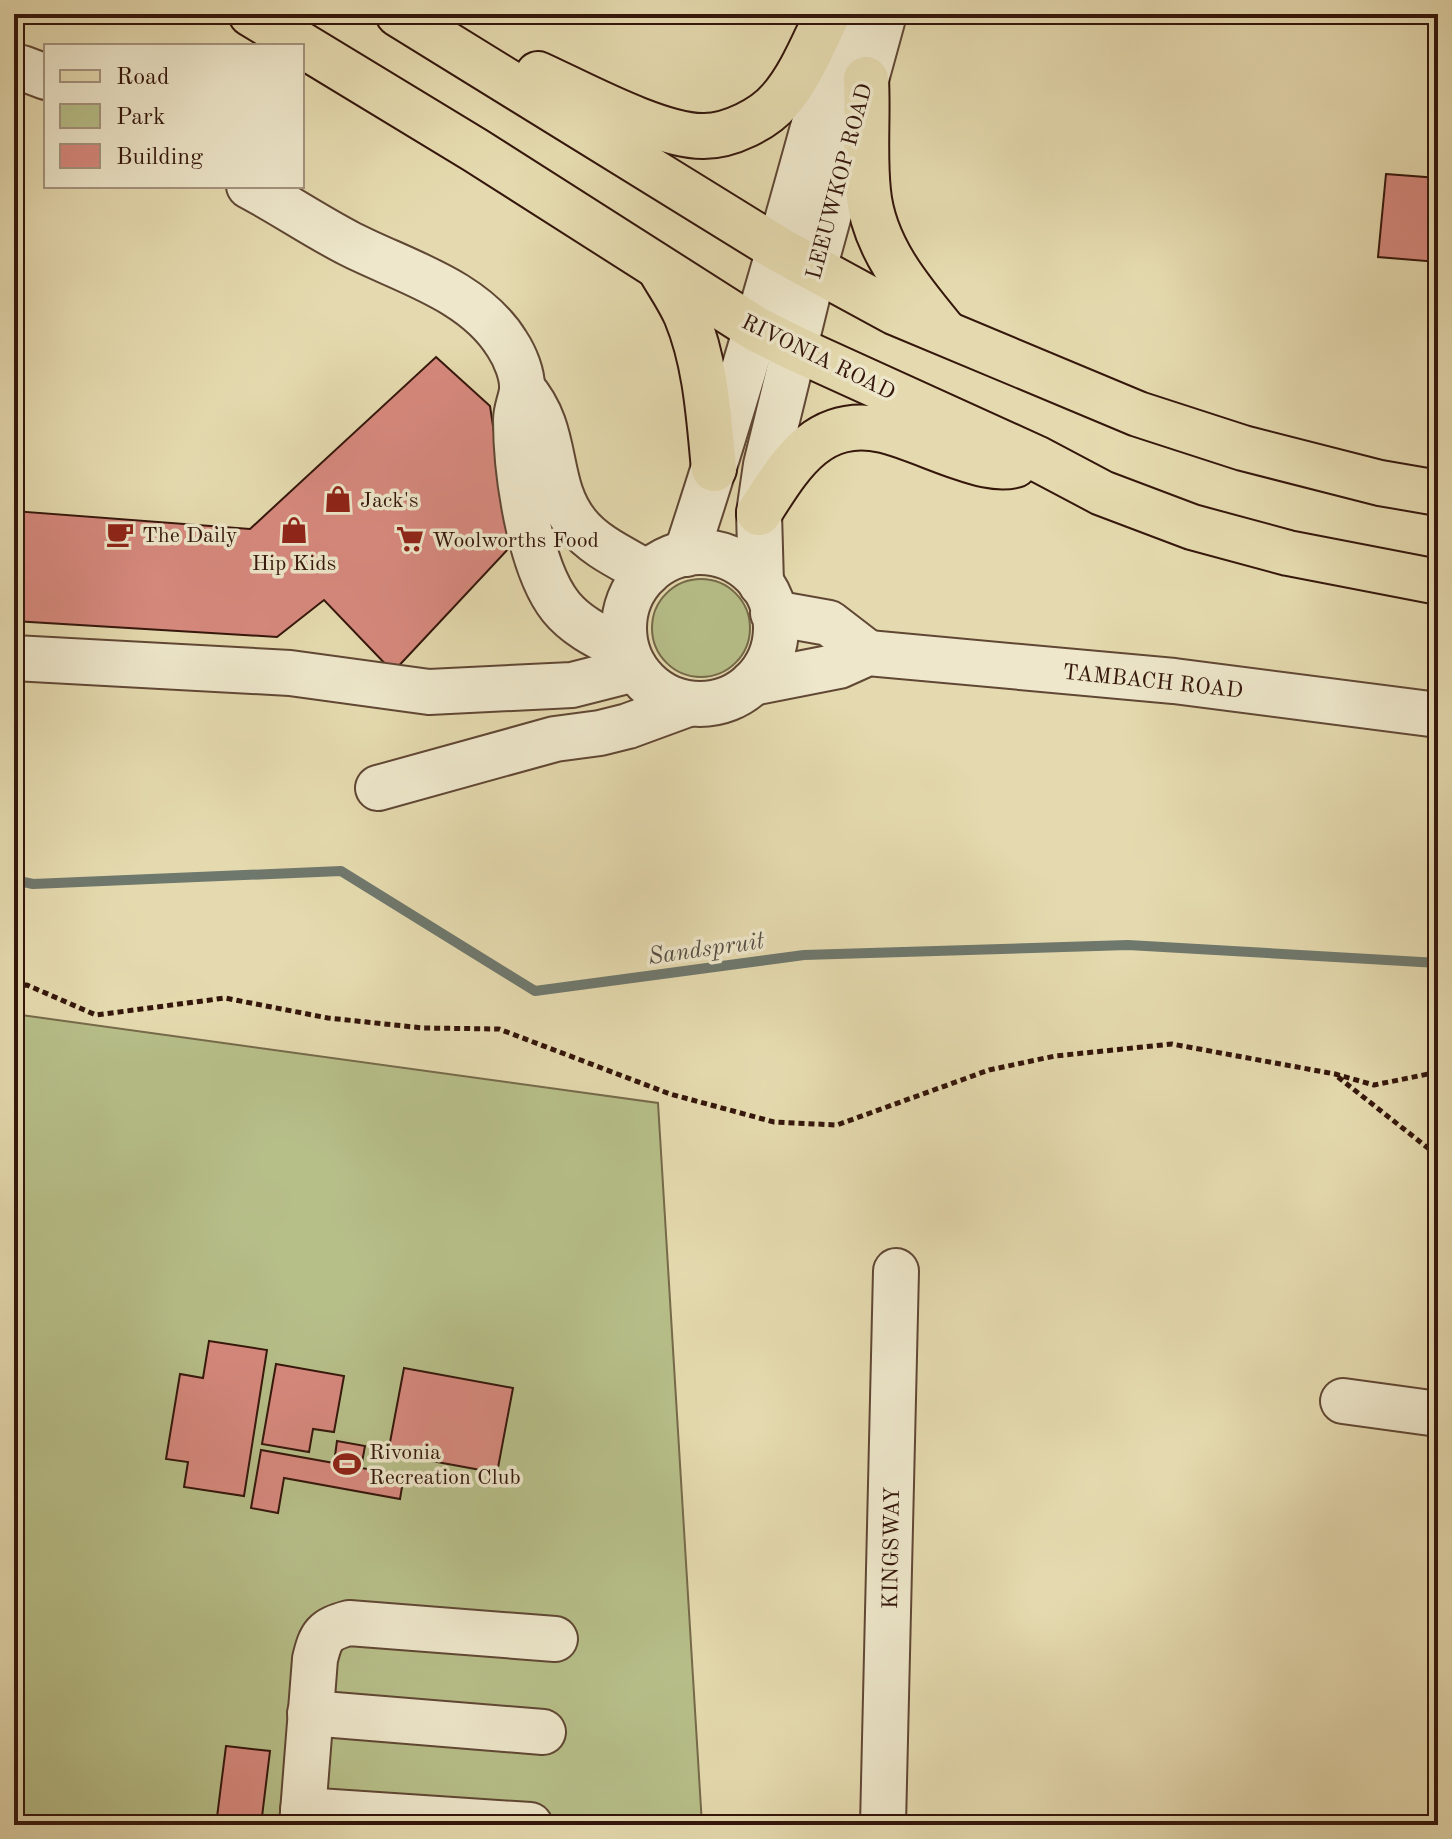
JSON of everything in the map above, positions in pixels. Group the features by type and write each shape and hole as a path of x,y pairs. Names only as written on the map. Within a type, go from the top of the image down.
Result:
{"main road":[{"name":"RIVONIA ROAD","path":"251,14 300,44"},
{"path":"398,14 797,260 894,312 1138,414 1243,448 1380,483 1438,493"},
{"path":"405,14 654,126 705,136 730,131 763,115 780,100 828,14"},
{"name":"RIVONIA ROAD","path":"304,46 775,338 1036,458 1102,493 1192,527 1288,553 1438,582"},
{"path":"866,79 868,193 874,222 910,290 948,335"},
{"path":"660,268 685,314 698,352 714,469"},
{"path":"759,513 805,449 838,430 883,430 987,465 1010,467 1036,458"}],"street":[{"name":"LEEUWKOP ROAD","path":"775,338 797,260 844,14"},
{"name":"LEEUWKOP ROAD","path":"797,260 866,79 884,14"},
{"path":"252,188 347,242 464,301 488,319 507,343 517,363 522,388 516,414 516,436 530,534 547,587 562,609 634,665 657,691 688,704"},
{"path":"634,665 624,634 629,601 667,563 775,338"},
{"path":"752,683 772,650 775,625 767,598 759,513 766,465 775,338"},
{"path":"522,388 542,416 551,444 556,478 570,515 592,539 667,563 714,554 728,558 741,564 767,598 829,623 868,653"},
{"name":"TAMBACH ROAD","path":"378,788 555,739 628,726 688,704 723,701 752,683 839,666 868,653 1174,681 1438,715"},
{"path":"14,658 290,673 429,692 572,685 634,665"},
{"path":"555,739 634,665"},
{"name":"KINGSWAY","path":"883,1825 896,1271"},
{"path":"1343,1401 1438,1414"},
{"path":"530,1825 302,1817 315,1659 320,1640 330,1628 349,1623 555,1639"},
{"path":"310,1713 543,1732"}],"path":[{"path":"14,986 27,985 96,1015 225,998 328,1018 423,1028 499,1029 670,1094 774,1122 837,1125 989,1070 1055,1056 1172,1044 1335,1074 1374,1085 1438,1072"},
{"path":"1335,1074 1438,1156"}],"green space":[{"path":"701,579 720,583 736,593 746,609 750,628 746,647 736,663 720,673 701,677 682,673 666,663 656,647 652,628 656,609 666,593 682,583"},
{"name":"Rivonia Recreation Club","path":"14,1014 658,1103 702,1825 14,1825"}],"building":[{"path":"1438,14 1438,61 1432,60"},
{"path":"1386,174 1438,178 1438,262 1378,257"},
{"path":"436,357 490,406 511,546 393,672 324,600 277,637 14,621 14,511 250,529"},
{"path":"209,1341 267,1350 244,1496 184,1487 188,1462 166,1459 180,1374 203,1378"},
{"path":"276,1364 344,1376 334,1432 313,1429 309,1452 262,1444"},
{"path":"404,1368 513,1388 497,1473 388,1453"},
{"path":"337,1441 365,1446 361,1468 404,1475 400,1499 284,1478 278,1513 251,1508 261,1450 334,1463"},
{"path":"226,1746 270,1751 261,1825 216,1825"}],"waterway":[{"name":"Sandspruit","path":"14,880 33,884 341,871 535,991 804,955 1128,945 1438,963"}],"place":[{"name":"Jack's","path":"338,499"},
{"name":"Hip Kids","path":"294,530"},
{"name":"The Daily","path":"120,534"},
{"name":"Woolworths Food","path":"410,539"},
{"name":"Rivonia Recreation Club","path":"347,1464"}]}
